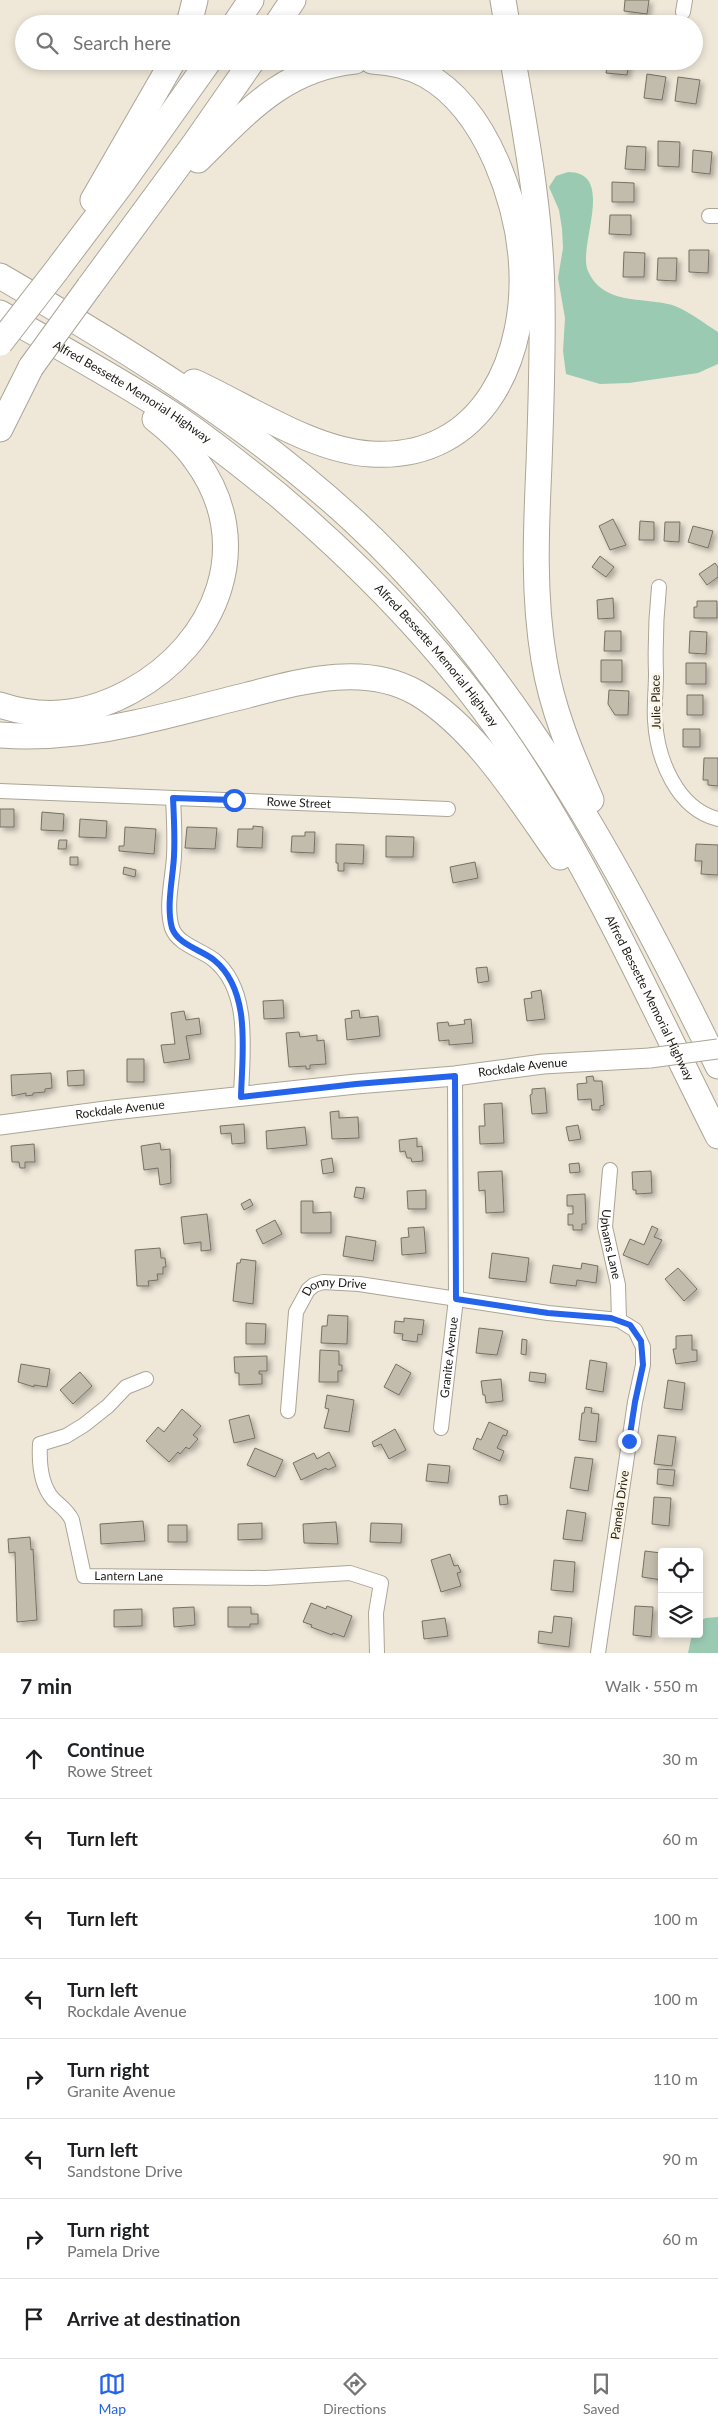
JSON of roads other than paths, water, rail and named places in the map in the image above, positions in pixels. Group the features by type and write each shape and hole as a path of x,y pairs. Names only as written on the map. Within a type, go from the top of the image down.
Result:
{"highway":[{"path":"191,15 195,0"},
{"path":"241,15 251,0"},
{"path":"283,15 293,0"},
{"path":"503,0 506,15"},
{"path":"59,266 98,191 168,70"},
{"path":"0,342 123,182 203,70"},
{"path":"0,404 31,367 145,213 246,70"},
{"path":"145,213 243,114 265,96 314,70"},
{"path":"130,354 205,387 312,439 355,453 388,455 418,450 450,437 480,414 491,398 507,364 514,342 522,298 522,263 519,234 508,191 480,130 455,97 425,74 413,70"},
{"path":"514,70 535,194 541,272 541,380 536,560 540,630 550,686 560,724 626,888"},
{"path":"0,276 130,354 201,401 288,465 354,522 396,563 470,647 553,761 626,888 718,1066"},
{"name":"Alfred Bessette Memorial Highway","path":"0,313 142,395 204,437 301,515 391,600 470,693 523,766 564,835 620,940 718,1136"},
{"path":"0,705 18,711 60,714 103,704 146,683 185,651 198,634 218,595 223,574 224,531 219,506 209,482 196,459 176,437 153,417 65,351"},
{"path":"0,429 31,367"},
{"path":"0,735 60,734 114,727 299,682 323,678 366,678 402,687 416,692 439,709 484,755 620,940"}],"main road":[{"name":"Rockdale Avenue","path":"0,1125 112,1110 356,1084 455,1076 542,1064 650,1058 718,1049"}],"street":[{"name":"Julie Place","path":"659,587 656,634 655,720 658,740 674,783 693,807 701,813 718,819"},
{"name":"Rowe Street","path":"0,791 448,809"},
{"path":"173,798 174,854 170,915 173,930 184,942 214,960 231,978 239,1000 241,1018 241,1097"},
{"name":"Granite Avenue","path":"441,1428 456,1299 455,1076"},
{"name":"Uphams Lane","path":"610,1170 605,1227 618,1285 619,1320"},
{"name":"Donny Drive","path":"288,1411 296,1312 303,1296 314,1285 323,1282 359,1284 456,1299"},
{"path":"456,1299 548,1313 619,1320"},
{"name":"Pamela Drive","path":"598,1653 635,1402 643,1365 642,1347 635,1330 619,1320"},
{"name":"Lantern Lane","path":"146,1378 126,1387 84,1425 66,1436 40,1444 39,1463 44,1482 51,1497 68,1512 72,1520 84,1576 266,1578 350,1573 381,1583 376,1613 377,1653"}]}
